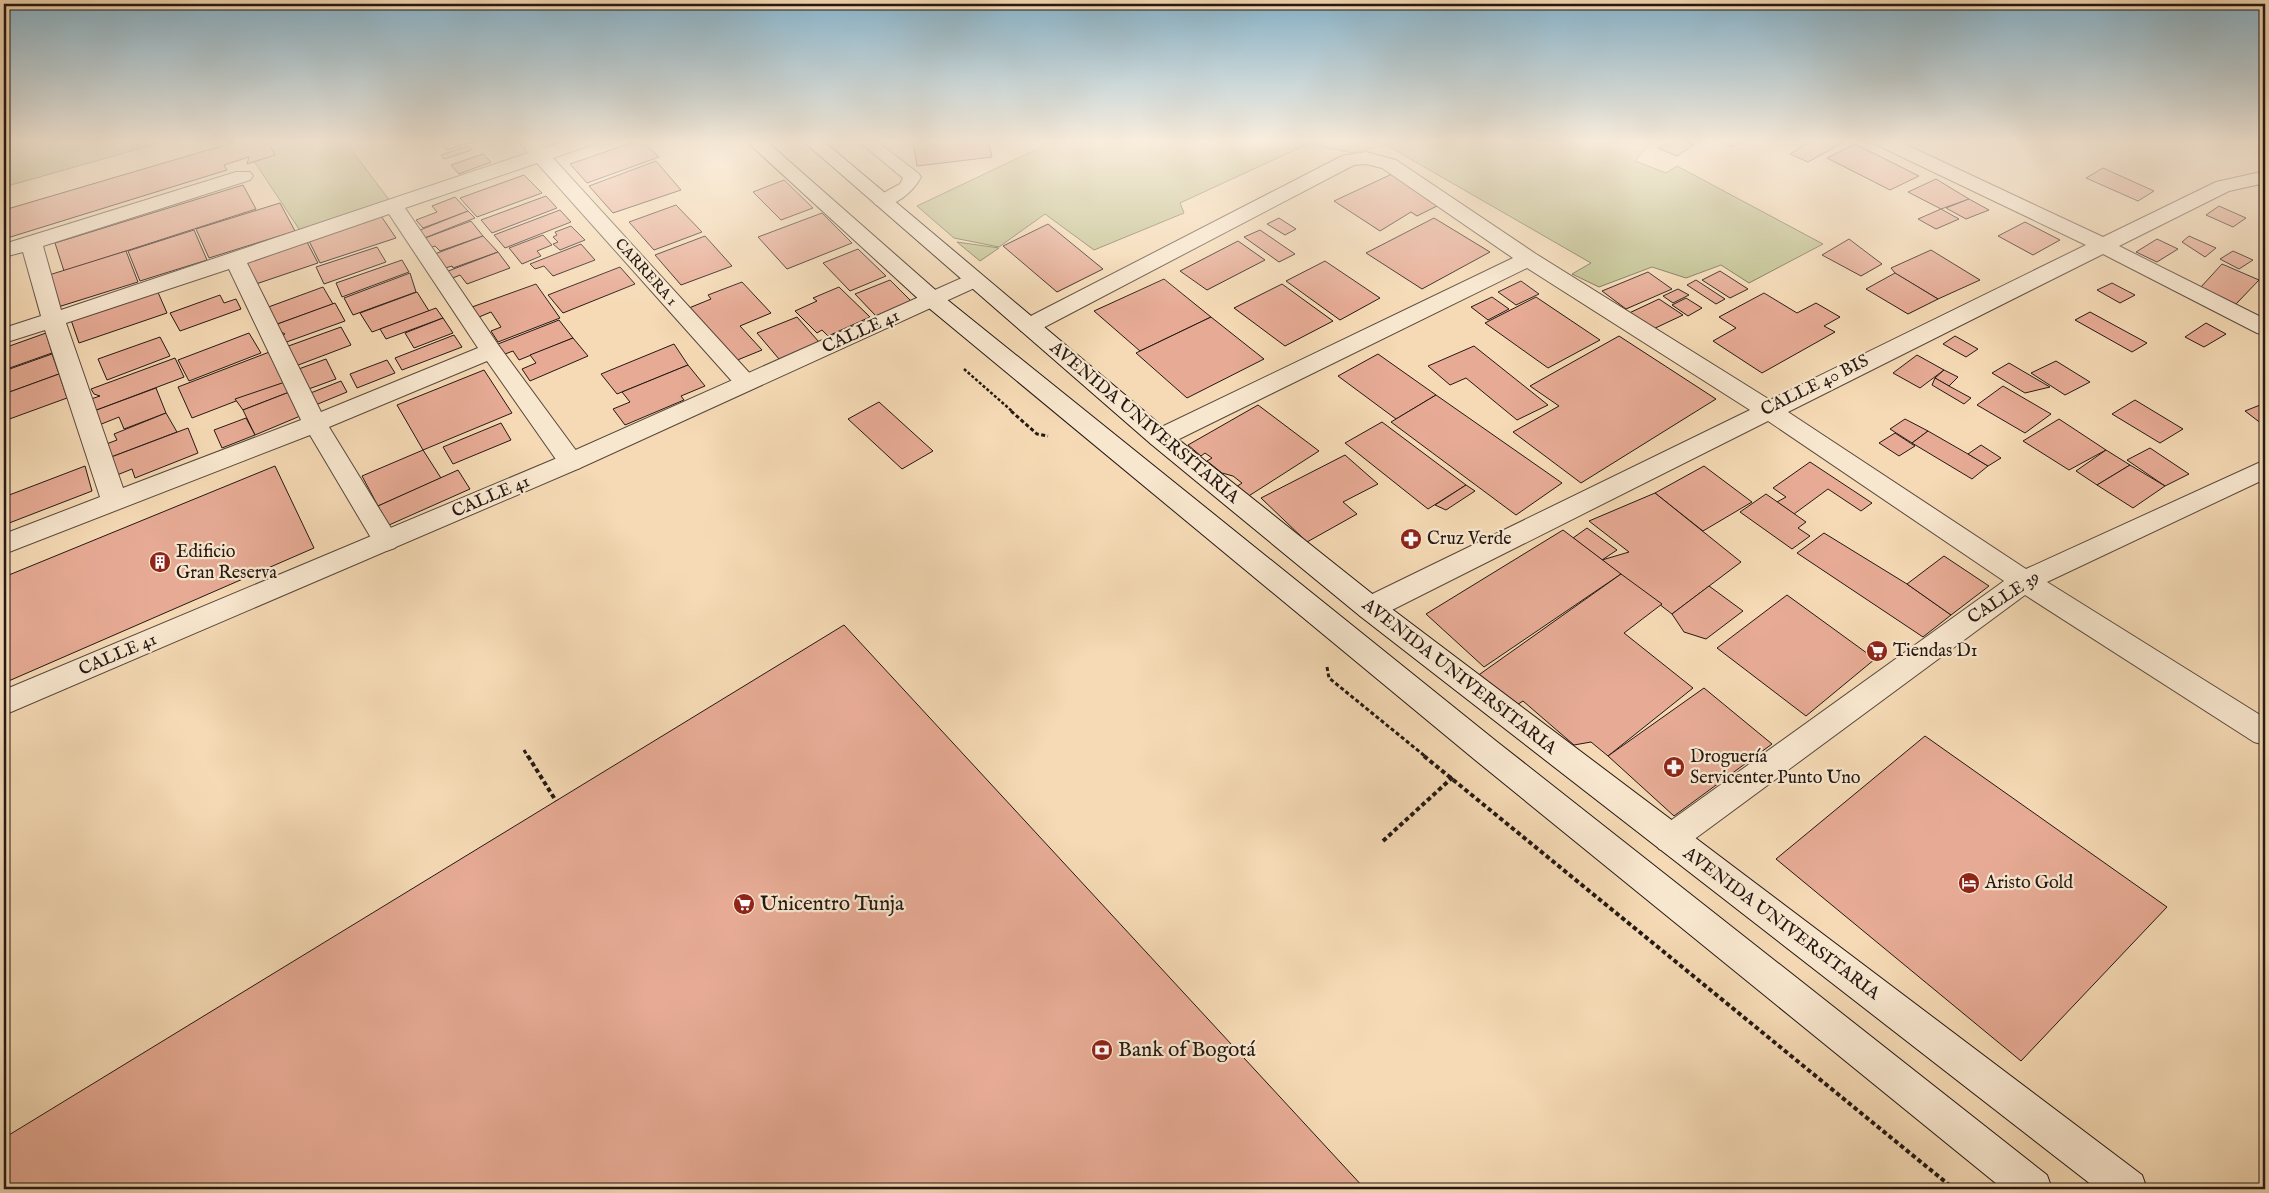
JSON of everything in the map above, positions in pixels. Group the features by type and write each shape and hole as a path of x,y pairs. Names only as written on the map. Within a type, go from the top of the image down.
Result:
{"street":[{"path":"4,250 180,196"},
{"path":"4,336 235,260 421,196"},
{"name":"CARRERA 1","path":"578,196 746,383"},
{"name":"AVENIDA UNIVERSITARIA","path":"816,196 932,299 1485,750 2033,1189"},
{"name":"AVENIDA UNIVERSITARIA","path":"876,196 1160,438 1370,608 2128,1189"},
{"path":"1029,326 1280,196"},
{"path":"1436,196 1528,259 1768,410 2024,581 2265,733"},
{"path":"2000,196 2102,244 2265,328"},
{"name":"CALLE 40 BIS","path":"1370,608 2203,196"},
{"path":"393,205 491,351 571,462"},
{"path":"31,242 53,319 114,500"},
{"path":"1160,438 1528,259"},
{"path":"235,260 315,424 386,542"},
{"name":"CALLE 41","path":"4,704 571,462 974,280"},
{"path":"4,544 315,424 491,351"},
{"name":"CALLE 39","path":"1670,839 2024,581 2265,469"}],"lane":[{"path":"882,201 892,196"}],"path":[{"path":"959,364 1037,434 1051,436"},
{"path":"1325,659 1329,678 1453,777 1954,1189"},
{"path":"524,750 556,801"},
{"path":"1383,841 1485,750"}],"green space":[{"path":"277,196 386,196 390,201 301,232"},
{"path":"939,196 1196,196 1180,203 1184,213 1094,250 1045,214 999,247 954,238 917,206"},
{"path":"1474,196 1733,196 1823,244 1749,283 1721,265 1686,278 1652,267 1599,287 1572,274 1591,263"},
{"path":"957,242 999,248 980,261"}],"building":[{"path":"53,196 144,196 4,239 4,210"},
{"path":"208,196 249,196 256,209 64,271 55,243"},
{"path":"466,196 535,196 477,217 460,198"},
{"path":"546,196 557,208 492,233 481,220"},
{"path":"598,196 664,196 613,213"},
{"path":"757,196 800,196 813,208 781,220"},
{"path":"1345,196 1427,196 1441,204 1417,216 1411,212 1380,231 1334,201"},
{"path":"1915,196 1964,196 1969,199 1941,209"},
{"path":"2126,196 2147,196 2138,201"},
{"path":"455,197 468,211 423,228 416,220 437,212 432,206"},
{"path":"1969,199 1989,210 1966,219 1946,208"},
{"path":"280,203 295,231 209,258 196,229"},
{"path":"676,205 702,232 654,250 629,222"},
{"path":"2219,206 2246,218 2233,227 2206,215"},
{"path":"1941,209 1959,219 1936,229 1918,219"},
{"path":"560,210 571,222 505,248 494,235"},
{"path":"468,211 475,218 417,241 410,234"},
{"path":"822,213 852,243 787,269 758,237"},
{"path":"381,216 396,238 320,263 309,241"},
{"path":"1279,218 1296,229 1285,235 1267,224"},
{"path":"1434,218 1490,252 1422,289 1366,253"},
{"path":"471,221 483,236 440,251 435,246 424,250 417,241"},
{"path":"2025,222 2060,240 2033,255 1998,236"},
{"path":"1048,224 1103,269 1057,292 1003,246"},
{"path":"571,226 585,240 560,250 553,244 558,242 553,237 557,235 555,232"},
{"path":"194,230 207,260 140,281 128,251"},
{"path":"1260,230 1295,254 1279,262 1244,237"},
{"path":"543,235 552,245 537,251 541,256 522,264 509,248"},
{"path":"483,236 498,252 453,268 452,266 442,269 432,255"},
{"path":"705,236 732,266 681,285 655,255"},
{"path":"2189,236 2216,248 2205,257 2182,242"},
{"path":"1849,239 1882,264 1861,276 1822,255"},
{"path":"2157,239 2178,249 2157,262 2136,252"},
{"path":"1238,241 1265,260 1207,290 1180,271"},
{"path":"307,242 318,263 256,284 246,262"},
{"path":"581,244 595,260 553,276 544,266 535,269 530,264"},
{"path":"377,247 386,262 324,284 316,267"},
{"path":"858,249 886,276 850,291 823,263"},
{"path":"1931,250 1980,280 1938,299 1895,273 1891,268"},
{"path":"126,251 138,282 58,307 49,275"},
{"path":"2233,251 2253,260 2239,269 2220,259"},
{"path":"498,252 510,268 467,284 460,275 448,280 443,273"},
{"path":"402,260 409,272 342,297 336,283"},
{"path":"1325,261 1380,298 1340,320 1286,281"},
{"path":"2222,264 2259,280 2236,304 2200,288"},
{"path":"620,267 635,284 563,313 548,295"},
{"path":"1720,271 1748,289 1730,298 1702,280"},
{"path":"1648,272 1672,289 1626,309 1602,291"},
{"path":"410,273 416,292 353,315 344,298"},
{"path":"1895,273 1938,299 1908,314 1866,289"},
{"path":"1164,279 1211,317 1140,351 1094,311"},
{"path":"890,280 911,301 876,316 855,294"},
{"path":"1696,280 1725,299 1716,304 1687,285"},
{"path":"1521,281 1539,294 1516,305 1498,292"},
{"path":"742,282 771,313 740,326 762,350 735,361 689,308 711,299 708,295"},
{"path":"2112,283 2135,295 2120,303 2097,290"},
{"path":"536,284 560,318 498,342 491,331 501,327 491,312 479,317 472,307"},
{"path":"1282,284 1333,321 1285,346 1234,308"},
{"path":"323,287 333,304 272,326 263,309"},
{"path":"839,287 870,317 828,336 822,330 817,333 795,311 817,301 813,298"},
{"path":"1678,289 1689,295 1673,303 1663,296"},
{"path":"157,290 167,313 79,343 71,320"},
{"path":"417,292 429,311 372,332 360,313"},
{"path":"1764,293 1797,313 1816,303 1840,317 1824,326 1835,332 1762,373 1713,341 1736,328 1719,317"},
{"path":"220,295 224,303 236,299 241,309 180,331 170,313"},
{"path":"1492,297 1509,309 1488,320 1471,307"},
{"path":"1536,297 1600,340 1548,368 1485,323"},
{"path":"1686,298 1702,308 1688,316 1672,305"},
{"path":"1659,299 1683,315 1649,331 1625,315"},
{"path":"335,303 345,321 281,344 278,337 285,334 272,326"},
{"path":"436,308 443,318 386,339 380,329"},
{"path":"2090,312 2147,343 2132,352 2075,320"},
{"path":"797,317 819,342 779,359 757,333"},
{"path":"1211,317 1264,359 1187,398 1136,353"},
{"path":"443,318 453,333 414,348 405,333"},
{"path":"559,320 573,338 519,360 513,351 505,354 498,344"},
{"path":"2206,323 2226,334 2204,347 2185,337"},
{"path":"341,327 351,345 293,367 283,348"},
{"path":"46,333 52,353 4,370 4,348"},
{"path":"249,333 261,353 189,381 178,360"},
{"path":"454,335 462,347 402,370 395,358"},
{"path":"1619,336 1716,399 1581,483 1513,432 1559,406 1530,386"},
{"path":"1955,336 1978,349 1966,357 1943,344"},
{"path":"160,337 170,356 107,380 98,359"},
{"path":"573,338 588,356 530,381 522,369 536,363 530,355"},
{"path":"674,344 688,365 617,394 601,374"},
{"path":"1474,346 1548,405 1517,420 1466,378 1450,385 1428,366"},
{"path":"272,351 288,381 192,418 178,387"},
{"path":"52,354 59,374 4,394 4,371"},
{"path":"1378,354 1436,395 1396,419 1338,376"},
{"path":"1917,355 1944,370 1920,388 1893,373"},
{"path":"175,358 184,377 94,411 91,399 100,396 94,394 91,389"},
{"path":"326,359 336,379 306,390 296,370"},
{"path":"387,360 395,373 357,388 350,374"},
{"path":"2056,361 2090,382 2065,395 2031,373"},
{"path":"2009,363 2050,387 2025,393 1992,373"},
{"path":"688,365 705,386 681,396 684,400 625,425 613,409 630,402 622,392"},
{"path":"484,370 512,413 423,450 397,405"},
{"path":"1944,370 1958,377 1949,386 1935,378"},
{"path":"59,374 67,398 4,421 4,394"},
{"path":"1935,378 1971,398 1964,404 1932,385"},
{"path":"288,381 292,391 243,410 235,399"},
{"path":"341,381 347,392 313,406 308,394"},
{"path":"2003,386 2051,414 2025,433 1977,405"},
{"path":"156,388 166,413 124,429 119,417 99,425 94,411"},
{"path":"292,391 305,414 255,435 243,410"},
{"path":"1436,395 1562,483 1516,515 1391,422"},
{"path":"2135,400 2183,429 2160,443 2112,414"},
{"path":"879,402 933,451 902,469 848,419"},
{"path":"2265,403 2265,422 2262,424 2245,411"},
{"path":"1258,405 1319,451 1244,499 1233,489 1242,483 1233,476 1222,473 1207,461 1212,458 1205,453 1201,456 1188,445"},
{"path":"166,413 177,432 106,459 101,446 117,440 114,434"},
{"path":"246,418 255,435 222,448 214,430"},
{"path":"1905,419 1928,431 1912,443 1890,429"},
{"path":"2059,419 2106,450 2069,470 2023,441"},
{"path":"1382,422 1466,485 1428,509 1345,443"},
{"path":"501,423 511,440 453,464 443,447"},
{"path":"188,428 198,453 135,478 132,469 112,477 106,459"},
{"path":"1928,431 1988,466 1972,479 1912,443"},
{"path":"1895,433 1915,446 1899,456 1879,443"},
{"path":"1981,445 2001,458 1988,466 1968,454"},
{"path":"2150,448 2189,474 2165,486 2127,460"},
{"path":"423,450 441,478 378,506 362,476"},
{"path":"2106,450 2130,465 2097,485 2076,471"},
{"path":"1345,455 1378,484 1343,502 1357,514 1307,542 1261,498"},
{"path":"1810,462 1872,503 1861,511 1828,489 1794,514 1777,502 1786,497 1773,488"},
{"path":"2130,465 2165,486 2133,508 2097,485"},
{"path":"85,466 92,491 4,525 4,497"},
{"name":"Edificio Gran Reserva","path":"275,466 314,548 4,683 4,577"},
{"path":"1704,466 1752,502 1703,531 1655,493"},
{"path":"458,470 470,489 389,525 378,506"},
{"path":"1466,485 1475,491 1446,510 1435,505"},
{"path":"1655,493 1741,562 1672,614 1602,560 1629,552 1589,521"},
{"path":"1766,494 1806,522 1798,528 1810,536 1792,549 1740,512"},
{"path":"1587,528 1617,550 1602,560 1573,538"},
{"path":"1563,530 1621,574 1484,667 1426,614"},
{"path":"1824,533 1907,584 1951,615 1923,637 1797,553"},
{"path":"1944,556 1989,586 1951,615 1907,584"},
{"path":"1621,574 1662,604 1624,633 1693,688 1608,756 1591,742 1574,745 1523,701 1509,710 1473,679"},
{"path":"1709,586 1743,611 1706,639 1684,632 1672,614"},
{"path":"1787,595 1875,659 1806,716 1717,648"},
{"name":"Unicentro Tunja","path":"844,625 1365,1189 4,1189 4,1138"},
{"path":"1704,688 1772,744 1674,816 1608,756"},
{"name":"Aristo Gold","path":"1925,736 2167,907 2021,1061 1776,859"}],"place":[{"name":"Cruz Verde","path":"1411,539"},
{"name":"Edificio Gran Reserva","path":"160,562"},
{"name":"Tiendas D1","path":"1877,651"},
{"name":"Droguería Servicenter Punto Uno","path":"1674,767"},
{"name":"Aristo Gold","path":"1969,883"},
{"name":"Unicentro Tunja","path":"744,904"},
{"name":"Bank of Bogotá","path":"1102,1050"}]}
